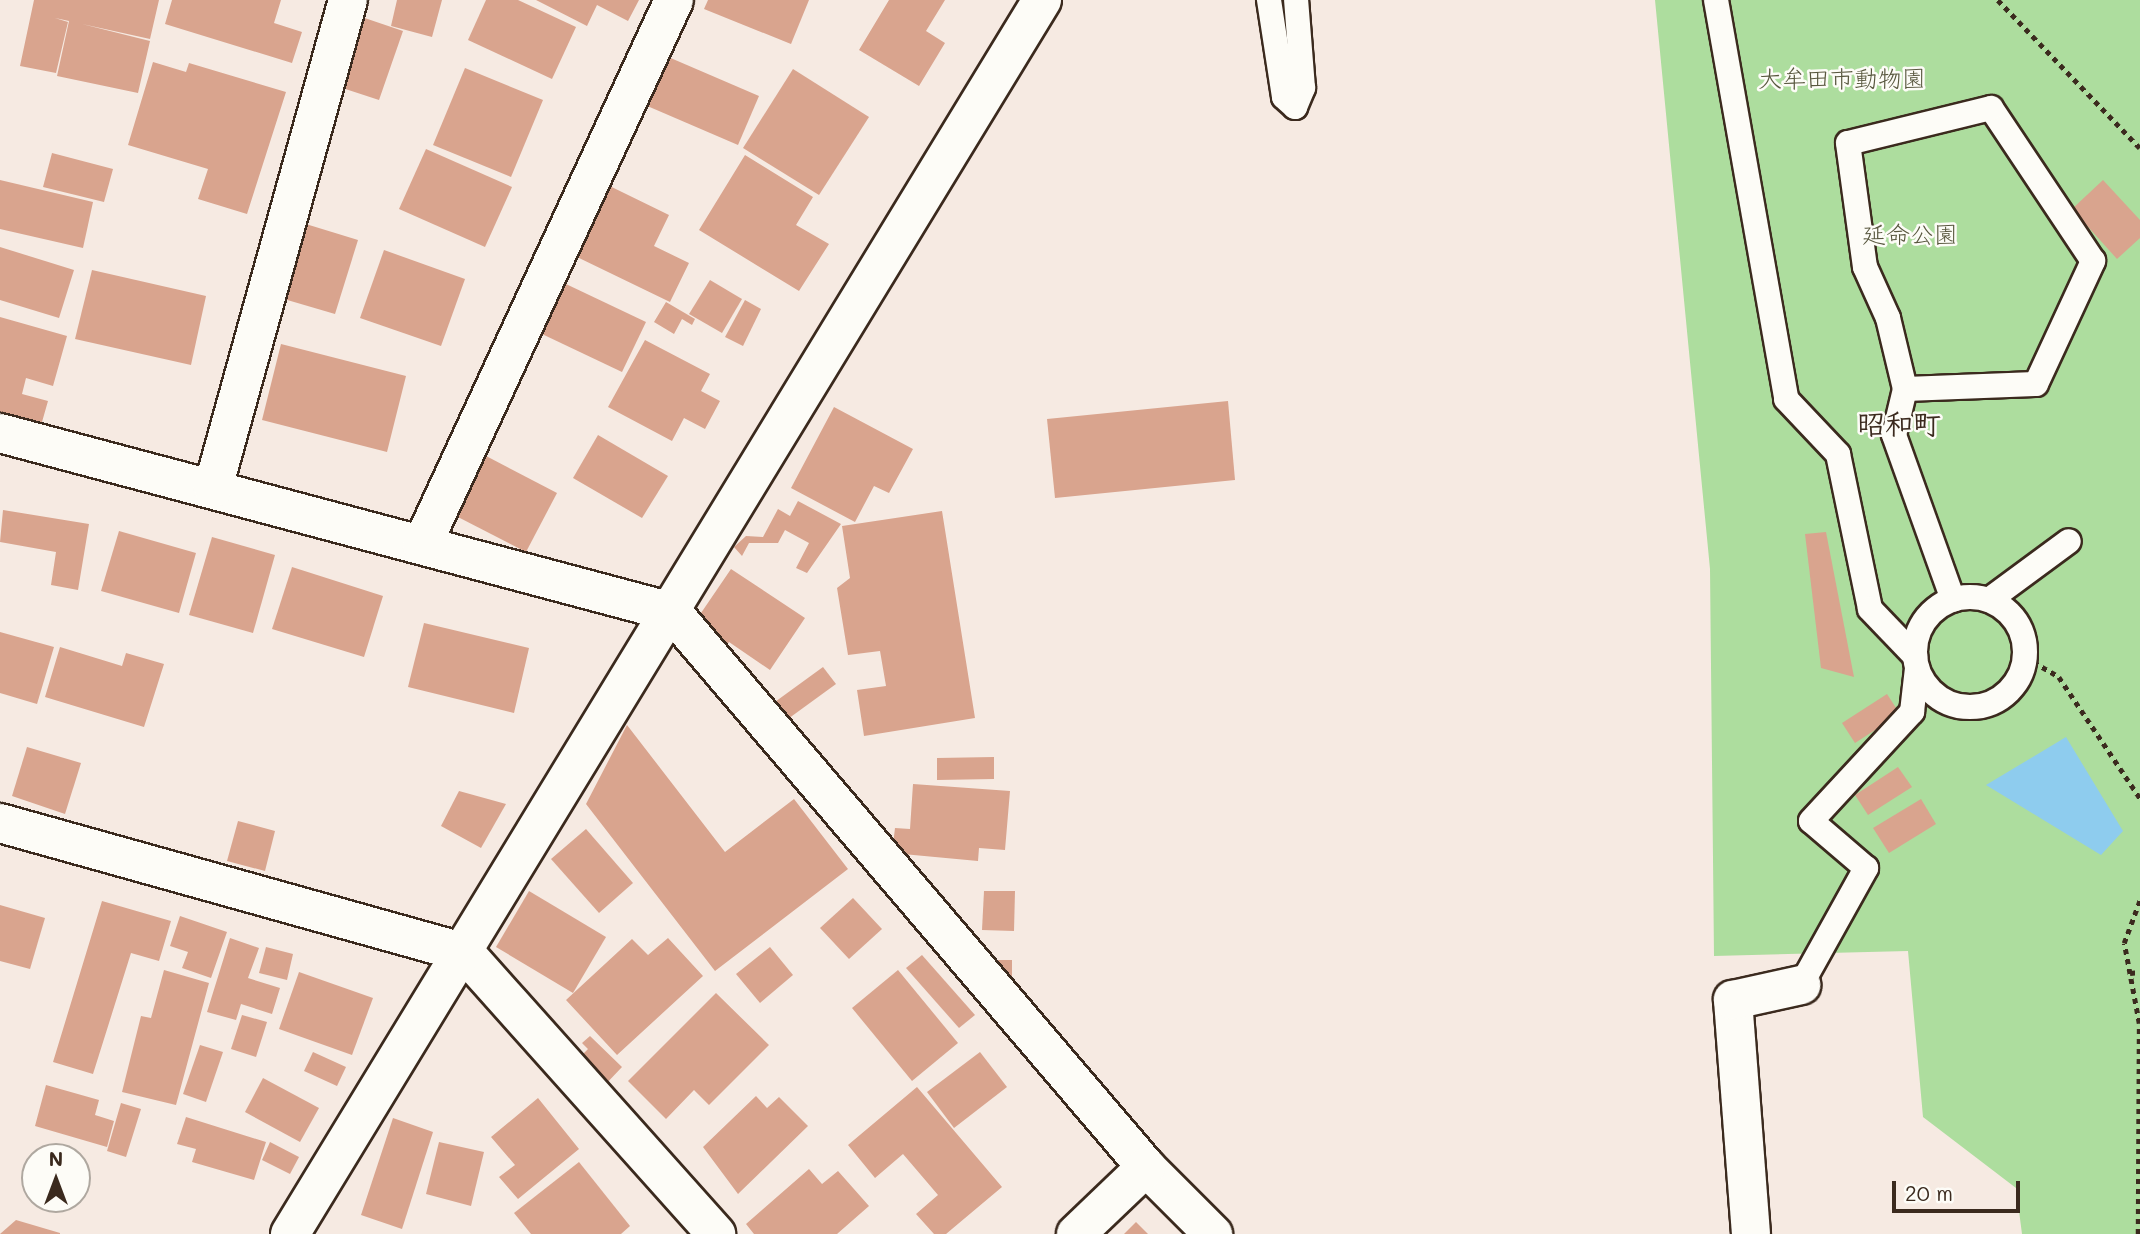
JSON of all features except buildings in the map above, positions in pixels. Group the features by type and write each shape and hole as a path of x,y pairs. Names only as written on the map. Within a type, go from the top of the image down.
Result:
{"street":[{"path":"213,488 348,0"},
{"path":"422,545 674,0"},
{"path":"290,1234 673,612 1042,0"},
{"path":"0,433 673,612 1146,1167 1213,1234"},
{"path":"0,823 465,953 716,1234"},
{"path":"1751,1234 1733,1000 1801,985"},
{"path":"1076,1234 1146,1167"}],"lane":[{"path":"1269,0 1284,97 1295,107 1303,88 1296,0"},
{"path":"1716,0 1786,399 1838,454 1870,609 1916,662 1944,701 1980,706 2010,689 2025,657 2016,622 1989,600"},
{"path":"1905,389 2036,384 2092,261 1991,108 1848,143 1865,267 1888,318 1905,389 1894,435 1953,600"},
{"path":"1801,985 1866,868 1811,821 1912,712 1916,662 1924,621 1953,600 1989,600 2069,541"}],"path":[{"path":"1998,0 2140,148"},
{"path":"2025,657 2059,677 2140,798"},
{"path":"2138,1234 2139,1023 2124,943 2140,900"},
{"path":"2130,973 2140,972"}],"green space":[{"name":"延命公園","path":"1655,0 2140,0 2140,1234 2022,1234 2016,1188 1923,1117 1908,951 1714,956 1710,569"}],"water":[{"path":"2066,737 2123,831 2101,855 1986,785"}],"district":[{"name":"昭和町","path":"1899,423"}],"park label":[{"name":"大牟田市動物園","path":"1842,78"}]}
